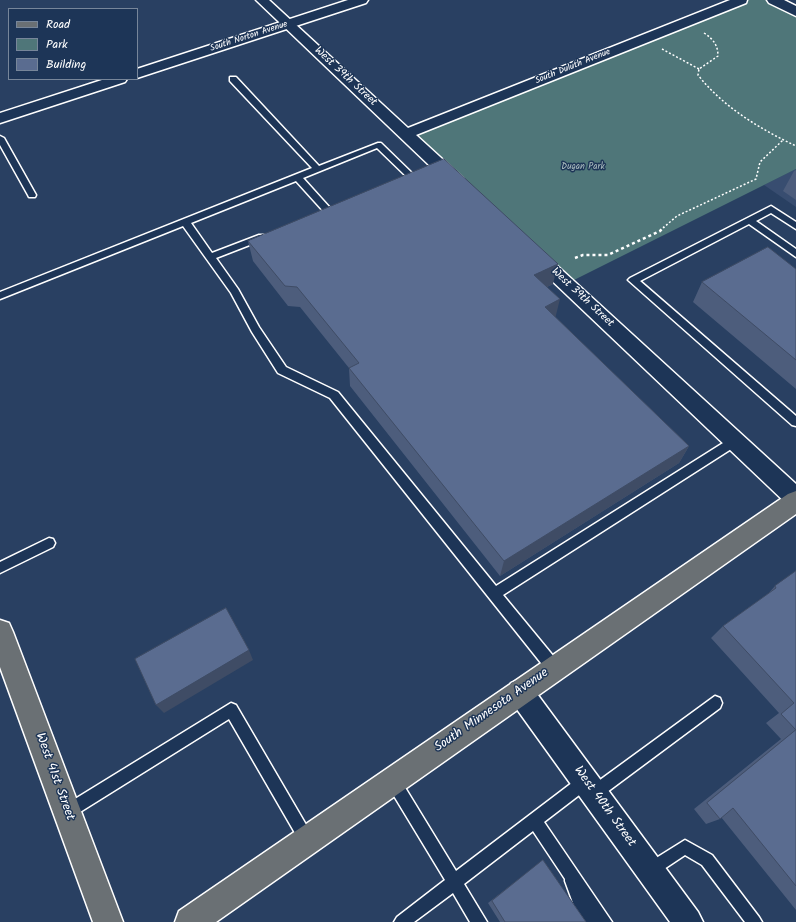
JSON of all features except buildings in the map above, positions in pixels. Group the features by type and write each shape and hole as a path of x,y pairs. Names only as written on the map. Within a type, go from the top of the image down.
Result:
{"main road":[{"name":"South Minnesota Avenue","path":"190,922 392,780 796,501"},
{"name":"West 41st Street","path":"0,632 108,922"}],"street":[{"name":"West 39th Street","path":"262,0 405,134 435,166 468,192"},
{"name":"South Norton Avenue","path":"138,74 361,0"},
{"name":"South Duluth Avenue","path":"405,134 741,0"},
{"path":"774,0 796,12"},
{"path":"0,118 117,80"},
{"name":"West 39th Street","path":"520,240 796,498"},
{"name":"West 40th Street","path":"520,692 688,922"}],"lane":[{"path":"233,79 317,169"},
{"path":"0,138 32,195"},
{"path":"0,296 378,145 411,176"},
{"path":"297,177 324,212 338,206"},
{"path":"796,226 771,209 633,280 796,422"},
{"path":"749,220 796,254"},
{"path":"185,222 234,291 255,329 282,370 334,395 554,668"},
{"path":"210,257 269,234"},
{"path":"494,594 735,441"},
{"path":"0,568 49,543"},
{"path":"402,922 534,820 590,787 715,703"},
{"path":"67,812 231,710 307,840"},
{"path":"392,780 479,922"},
{"path":"534,820 604,922"},
{"path":"650,870 685,847 707,860 754,922"},
{"path":"567,867 581,906 591,922"}],"path":[{"path":"699,69 718,56 718,47 710,37 700,30"},
{"path":"659,47 699,69"},
{"path":"699,69 698,74 705,86 727,104 783,140 796,146"},
{"path":"574,258 582,255 608,255 660,231 677,216 756,179 760,162 783,140"}],"shaded area":[{"path":"796,169 796,207 764,185"}],"green space":[{"name":"Dugan Park","path":"741,0 774,0 796,12 796,169 566,284 405,134"}]}
